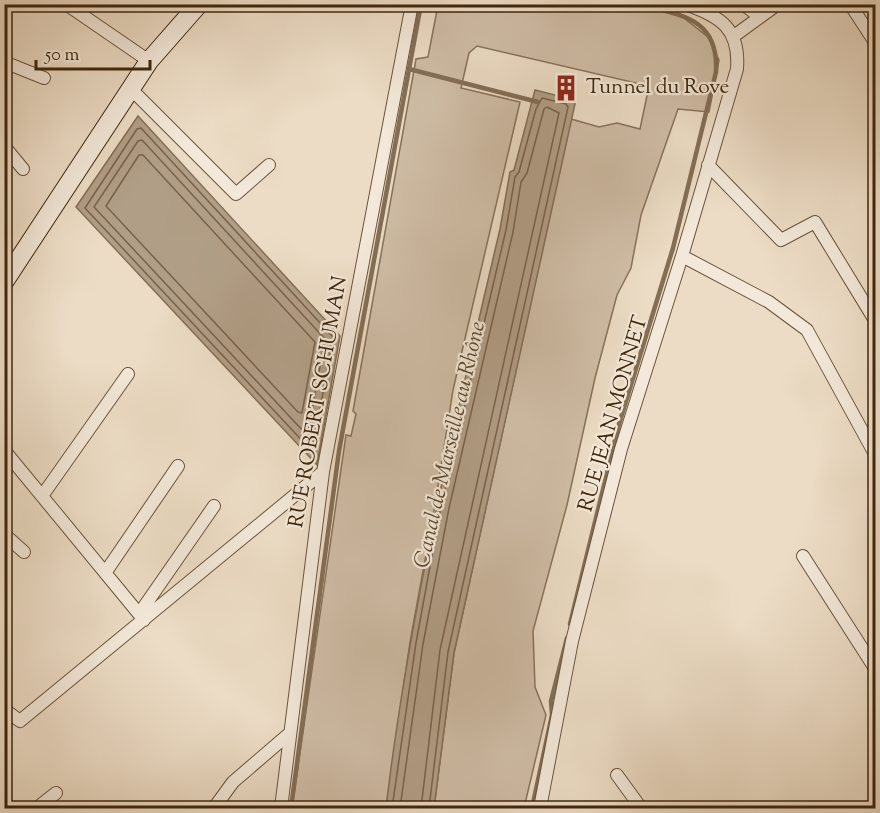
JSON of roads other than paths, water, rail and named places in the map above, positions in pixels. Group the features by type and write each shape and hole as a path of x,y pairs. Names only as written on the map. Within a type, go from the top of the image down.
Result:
{"street":[{"path":"66,4 149,61"},
{"path":"4,282 149,61 199,4"},
{"name":"RUE ROBERT SCHUMAN","path":"281,808 323,472 412,4"},
{"path":"685,4 718,18 734,36 778,4"},
{"path":"743,4 760,17"},
{"path":"850,4 876,44"},
{"name":"RUE JEAN MONNET","path":"540,808 572,641 621,449 682,256 737,69 738,49 734,36"},
{"path":"6,64 44,78"},
{"path":"131,89 236,194 269,165"},
{"path":"4,146 23,169"},
{"path":"708,165 781,240 815,222 876,322"},
{"path":"682,256 769,302 807,330 876,456"},
{"path":"42,496 128,374"},
{"path":"4,450 141,617"},
{"path":"105,573 178,466"},
{"path":"4,709 20,721 141,617 323,472"},
{"path":"141,617 213,506"},
{"path":"4,534 24,552"},
{"path":"803,556 876,670"},
{"path":"214,808 233,782 290,733"},
{"path":"617,775 641,808"},
{"path":"37,808 56,793"}],"water":[{"name":"Canal de Marseille au Rhône","path":"535,90 575,100 575,104 454,653 434,808 386,808 420,589 466,373 500,229 510,172 514,170"},
{"path":"138,116 340,336 317,465 76,207"}],"waterway":[{"path":"291,808 339,451 421,4"},
{"path":"570,624 619,424 673,248 716,72 715,54 711,40 704,29 682,16 637,4"},
{"path":"409,69 538,102"},
{"path":"532,808 552,715 551,701 567,638"}],"place":[{"name":"Tunnel du Rove","path":"566,88"}]}
